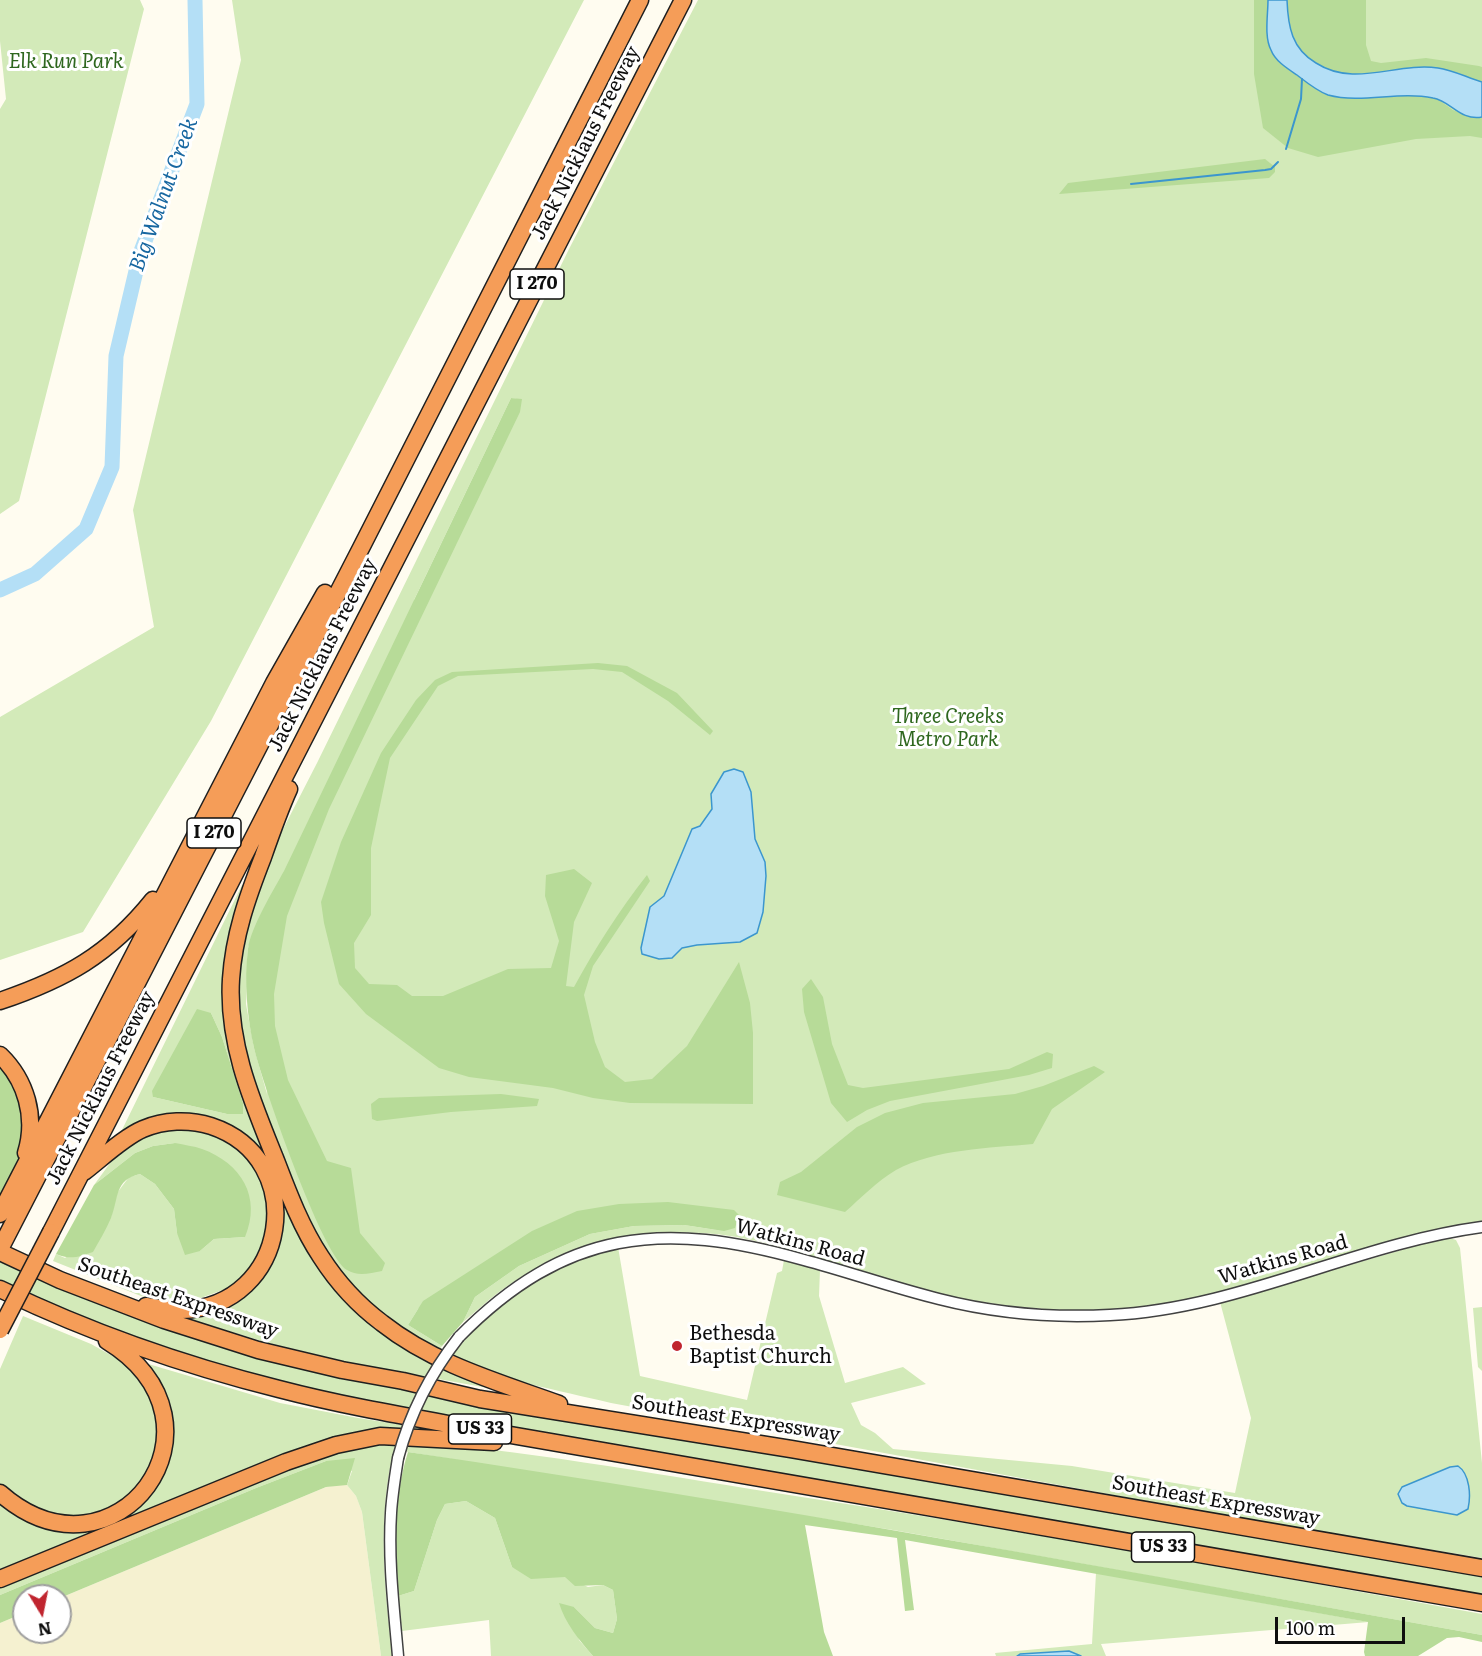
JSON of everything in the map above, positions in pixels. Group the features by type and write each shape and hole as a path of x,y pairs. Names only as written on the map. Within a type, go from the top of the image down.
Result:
{"highway":[{"name":"Jack Nicklaus Freeway","path":"0,1250 10,1207 361,548 640,0"},
{"name":"Jack Nicklaus Freeway","path":"0,1330 683,0"},
{"path":"17,1181 274,683 405,458"},
{"path":"353,642 285,798 240,917 234,950 231,1004 237,1055 291,1200 309,1238 334,1275 362,1306 402,1338 451,1364 594,1417"},
{"path":"0,1001 33,990 56,979 100,954 120,938 153,900 197,831"},
{"path":"0,1055 14,1070 24,1087 30,1114 28,1148 10,1207"},
{"path":"81,1174 127,1138 143,1129 162,1123 200,1122 228,1133 247,1148 261,1164 273,1192 276,1223 270,1248 255,1276 236,1293 214,1304 182,1310 116,1303"},
{"name":"Southeast Expressway","path":"0,1250 116,1303 258,1350 333,1368 480,1399 791,1449 1482,1568"},
{"name":"US 33","path":"0,1289 115,1338 184,1362 279,1389 376,1410 1482,1603"},
{"path":"0,1493 26,1513 42,1520 61,1524 98,1521 124,1509 132,1502 150,1483 160,1461 166,1438 165,1424 157,1392 147,1374 110,1343 59,1315"},
{"path":"0,1579 286,1462 336,1445 380,1436 476,1440 633,1455"}],"street":[{"name":"Watkins Road","path":"398,1656 391,1564 392,1496 398,1458 419,1399 434,1371 459,1337 496,1301 537,1273 584,1252 641,1239 703,1239 738,1244 803,1259 901,1289 960,1304 1030,1314 1098,1316 1145,1313 1196,1304 1411,1242 1482,1227"}],"shaded area":[{"path":"347,1485 356,1496 362,1512 381,1656 0,1656 0,1623 12,1618 12,1644 72,1644 72,1593 326,1487"}],"green space":[{"name":"Elk Run Park","path":"0,0 140,0 144,9 19,501 0,514 0,109 6,99 0,41"},
{"path":"232,0 584,0 211,721 83,932 0,960 0,717 154,627 133,510 241,60"},
{"name":"Three Creeks Metro Park","path":"698,0 1482,0 1482,1223 1193,1300 1153,1307 1090,1311 1006,1305 935,1293 888,1281 847,1263 840,1266 752,1240 688,1233 656,1234 624,1238 593,1246 533,1270 495,1295 463,1322 475,1297 519,1266 590,1234 634,1226 684,1225 724,1231 619,1213 418,1309 408,1325 442,1346 437,1353 356,1295 310,1230 243,1054 236,977 260,874 317,763 569,249","holes":["511,398 517,399 414,601 414,600","273,892 261,1024 267,1094 254,1048 246,1004 248,947"]},
{"path":"1254,0 1268,0 1268,34 1283,65 1403,95 1436,98 1453,110 1473,118 1482,117 1482,138 1470,136 1416,139 1318,157 1288,148 1263,128 1254,74"},
{"path":"1287,0 1366,0 1366,45 1371,61 1381,63 1426,58 1479,66 1482,67 1482,82 1439,68 1353,75 1328,71 1303,55 1290,29"},
{"path":"1265,159 1275,167 1275,172 1269,178 1059,194 1068,183"},
{"path":"511,398 522,399 520,412 329,809 287,916 274,994 275,1026 288,1080 327,1161 351,1168 360,1233 385,1263 382,1271 355,1273 347,1270 336,1258 323,1234 294,1166 268,1095 254,1048 250,1024 246,986 248,949 258,920 284,871"},
{"path":"598,663 627,666 677,693 713,731 710,735 668,701 622,672 593,669 458,676 438,686 390,758 371,848 371,915 354,943 355,968 369,984 397,985 412,996 443,996 508,969 551,968 559,941 545,896 546,875 574,869 592,883 574,922 566,986 574,987 626,902 647,875 650,881 593,966 584,995 595,1042 605,1067 625,1082 652,1079 687,1046 739,962 750,1003 753,1033 753,1104 630,1103 593,1098 553,1088 469,1077 439,1068 366,1014 339,984 321,902 341,842 381,753 416,700 435,680 452,672"},
{"path":"242,885 245,887 232,938 246,1098 349,1299 494,1389 360,1365 272,1344 185,1318 186,1314 245,1294 279,1196 226,1126 120,1134","holes":["211,1013 222,1037 243,1103 243,1114 227,1114 153,1097"]},
{"path":"811,979 823,997 832,1044 848,1085 863,1088 1009,1069 1047,1052 1053,1054 1052,1068 1029,1075 890,1101 867,1110 847,1122 831,1103 804,1012 802,989"},
{"path":"197,1009 211,1013 222,1037 243,1103 243,1114 227,1114 153,1097 152,1091"},
{"path":"0,1063 9,1072 25,1115 20,1155 0,1197"},
{"path":"1094,1066 1105,1072 1052,1109 1033,1144 981,1148 911,1163 882,1179 845,1212 777,1195 780,1182 801,1172 857,1127 885,1113 923,1103 1015,1094 1043,1086"},
{"path":"501,1094 539,1099 537,1106 451,1112 377,1121 372,1119 371,1104 379,1098"},
{"path":"164,1127 212,1132 246,1154 267,1189 266,1242 248,1276 231,1287 198,1299 165,1301 141,1296 53,1261 56,1254 65,1258 111,1217 117,1193 129,1177 140,1174 155,1184 174,1209 177,1233 200,1251 214,1239 245,1237 175,1143 153,1146 135,1153 94,1185 116,1155 130,1142"},
{"path":"175,1143 199,1148 216,1155 237,1172 249,1195 251,1208 250,1222 245,1237 214,1239 200,1251 185,1255 177,1233 174,1209 155,1184 140,1174 122,1185 111,1218 93,1252 74,1257 56,1254 94,1185 135,1153 153,1146"},
{"path":"668,1202 734,1210 739,1215 735,1228 724,1231 684,1225 634,1226 590,1234 519,1266 475,1297 463,1322 442,1346 408,1325 423,1301 532,1231 577,1211 619,1204"},
{"path":"1447,1237 1456,1240 1460,1248 1482,1463 1482,1558 1234,1517 611,1403 509,1378 450,1358 486,1318 525,1288 568,1265 618,1247 640,1376 747,1400 777,1273 782,1271 784,1260 820,1270 819,1296 845,1383 903,1367 926,1384 851,1403 861,1425 875,1433 893,1449 1072,1466 1235,1493 1251,1418 1220,1302"},
{"path":"0,1259 264,1358 1482,1575 1482,1597 361,1402 224,1368 92,1322 0,1283"},
{"path":"1482,1307 1482,1371 1478,1367 1473,1308"},
{"path":"23,1316 91,1344 125,1363 141,1377 157,1411 160,1445 145,1481 114,1508 93,1516 59,1519 7,1492 0,1484 0,1369"},
{"path":"145,1363 280,1403 429,1429 428,1431 395,1431 0,1575 0,1499 17,1513 38,1524 48,1528 71,1531 102,1522 135,1508 169,1412 160,1384"},
{"path":"391,1440 488,1449 632,1470 953,1521 1482,1614 1482,1635 893,1530 408,1452 395,1447 389,1472 384,1524 385,1578 393,1656 381,1656 362,1512 356,1496 347,1485 352,1471 326,1461 26,1584 12,1584 12,1590 0,1595 0,1584 325,1454"},
{"path":"408,1452 811,1516 1080,1563 1482,1635 1482,1642 1459,1637 1447,1638 1418,1656 1365,1656 1368,1622 905,1540 914,1610 905,1611 897,1538 805,1525 824,1632 833,1656 593,1656 569,1624 559,1603 574,1607 595,1628 613,1633 617,1619 613,1590 603,1585 575,1586 565,1577 531,1579 512,1567 495,1518 466,1501 445,1504 437,1520 414,1591 398,1596 397,1505"},
{"path":"355,1458 347,1485 326,1487 72,1593 72,1584 26,1584 256,1488 326,1461"},
{"path":"466,1501 495,1518 512,1567 551,1577 566,1577 588,1587 603,1585 613,1590 617,1619 613,1633 595,1628 574,1607 579,1640 593,1656 491,1656 489,1620 402,1631 398,1596 414,1591 437,1520 445,1504"},
{"path":"1096,1573 1369,1622 1101,1644 1106,1656 996,1656 995,1653 1092,1644"},
{"path":"12,1590 12,1618 0,1623 0,1595"}],"water":[{"path":"1268,0 1287,0 1293,36 1301,51 1316,63 1331,70 1361,74 1422,67 1455,72 1482,82 1482,117 1462,114 1433,98 1407,96 1354,98 1328,95 1320,91 1286,67 1273,54 1267,32"},
{"path":"734,769 743,772 751,792 755,839 765,862 763,912 757,933 740,942 682,948 672,958 659,959 642,954 641,948 650,907 664,896 692,829 700,826 712,809 711,794 724,772"},
{"path":"1458,1466 1465,1474 1469,1486 1468,1509 1457,1515 1407,1506 1402,1503 1398,1494 1402,1487 1450,1467"},
{"path":"1069,1651 1081,1656 1017,1656 1020,1654"}],"waterway":[{"name":"Big Walnut Creek","path":"0,590 35,574 86,529 112,467 116,356 140,254 197,104 195,0"},
{"path":"1286,149 1301,99 1302,79"},
{"path":"1131,184 1265,170 1271,169 1278,162"}],"place":[{"name":"Bethesda Baptist Church","path":"677,1346"}]}
